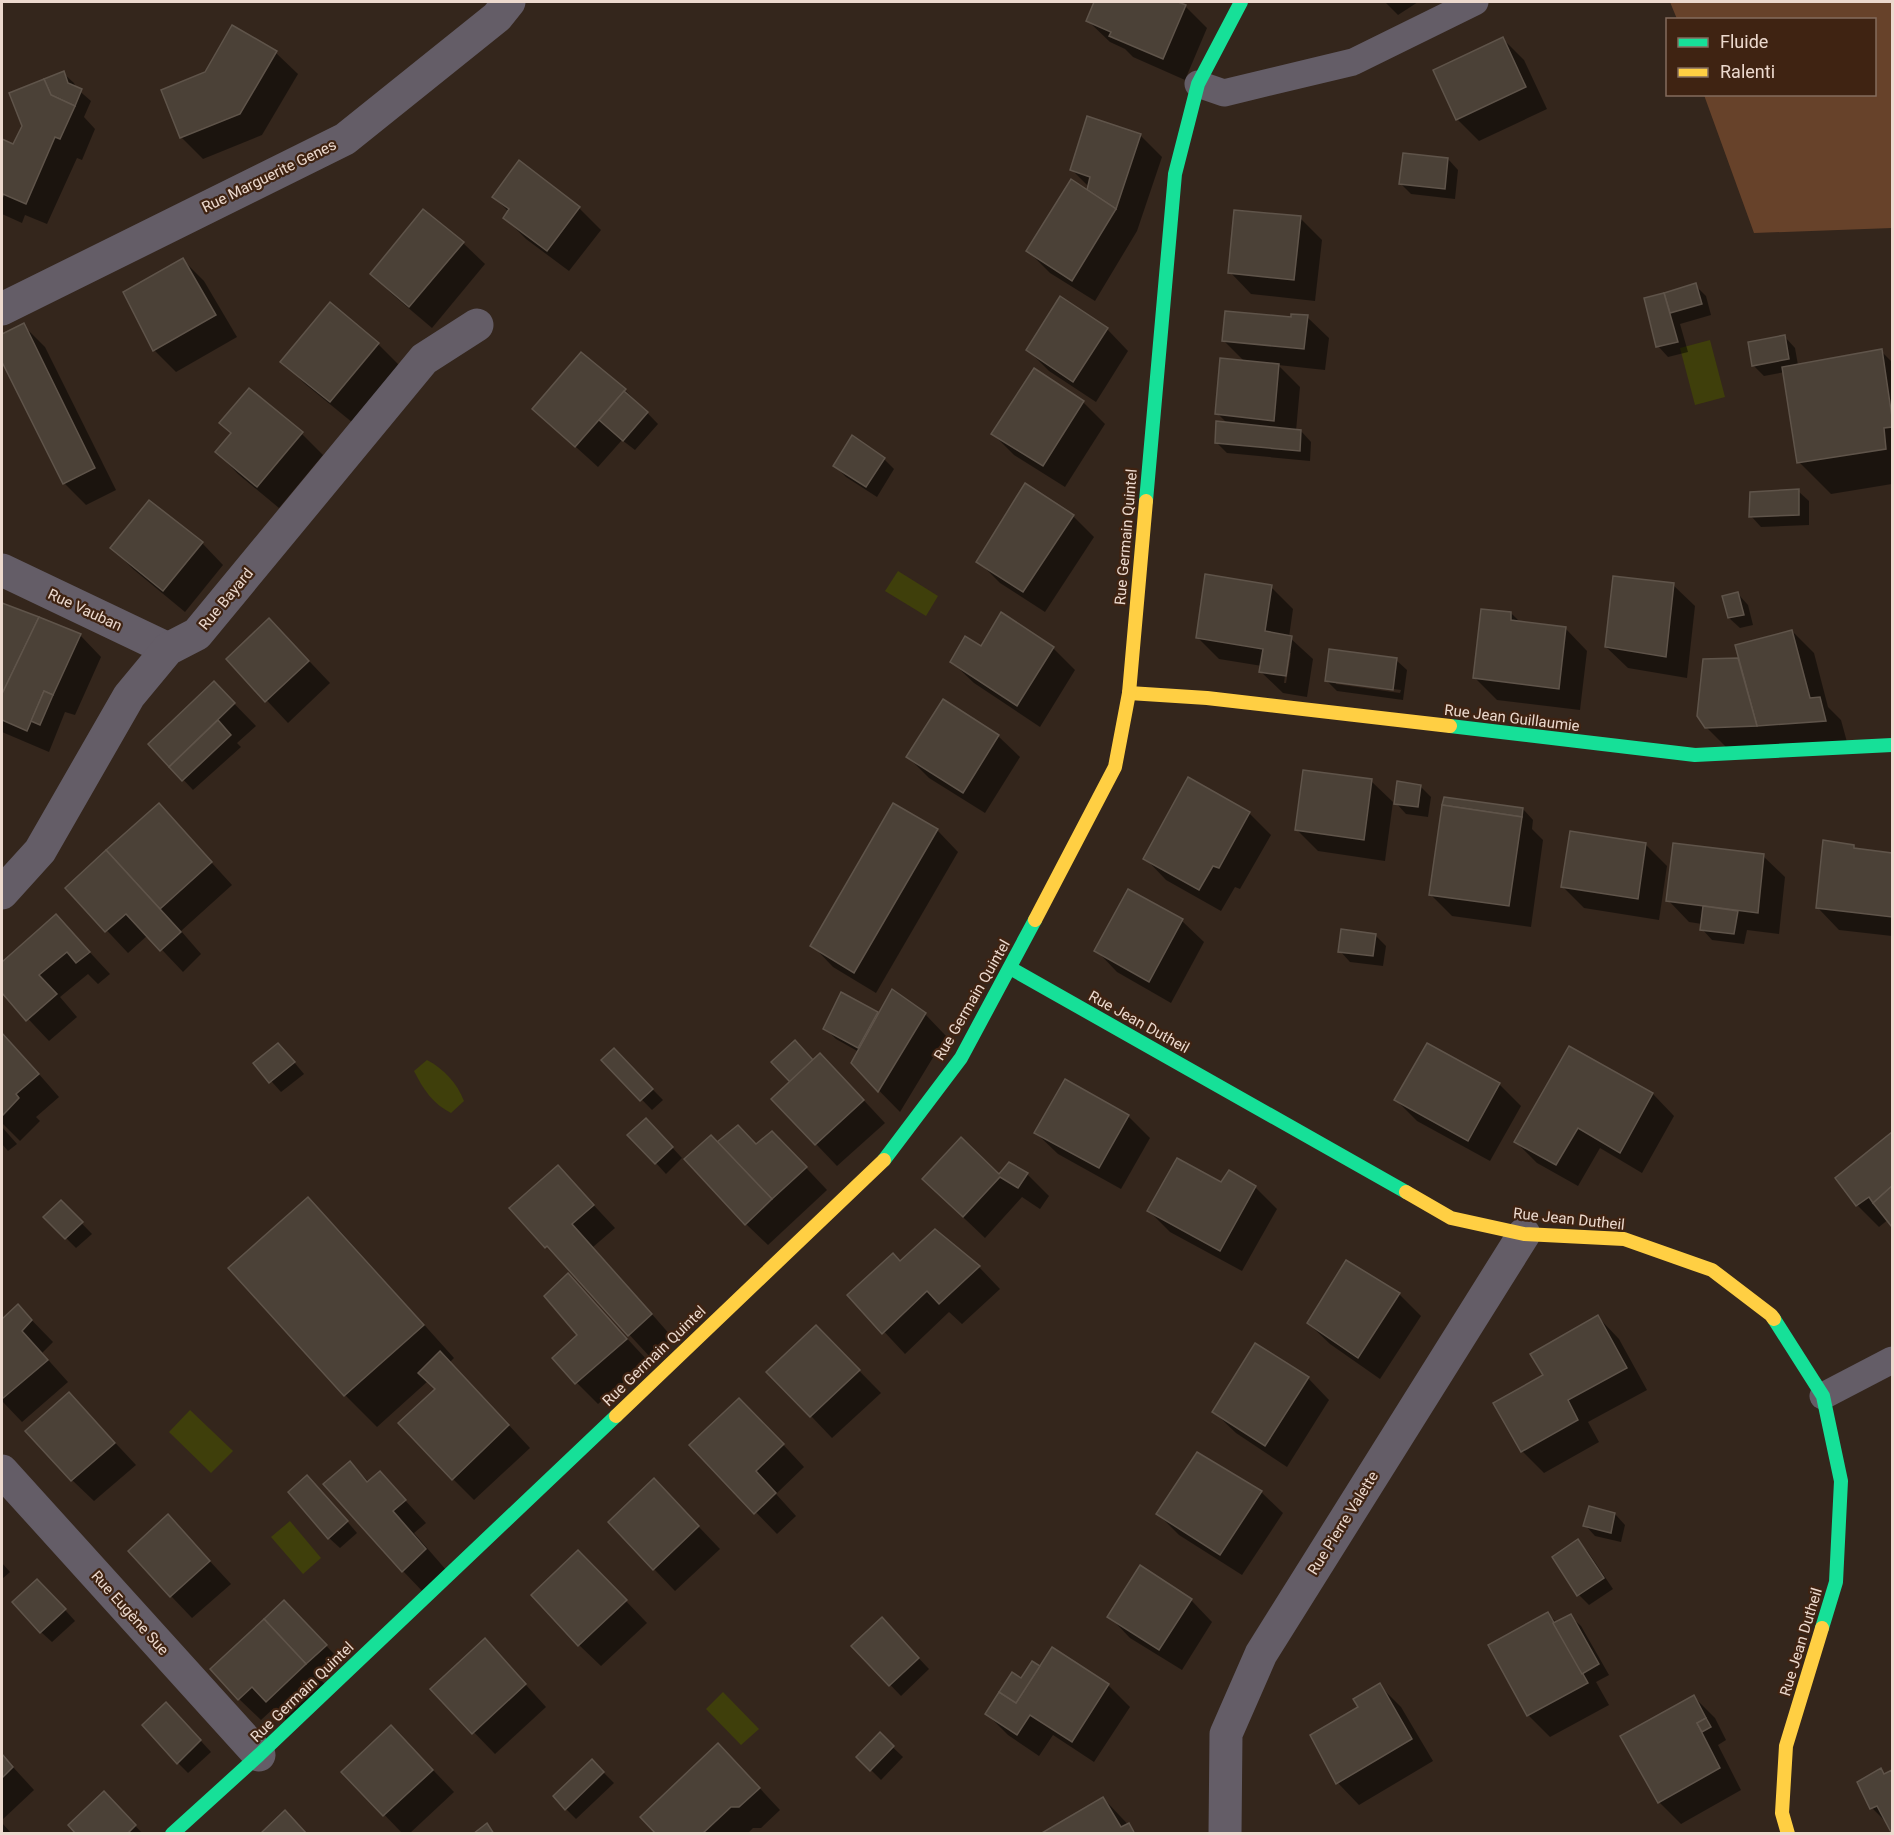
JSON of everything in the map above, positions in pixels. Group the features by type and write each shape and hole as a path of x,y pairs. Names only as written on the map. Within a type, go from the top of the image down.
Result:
{"street":[{"name":"Rue Marguerite Genes","path":"2,309 345,139 497,17 509,2"},
{"name":"Rue Germain Quintel","path":"172,1833 259,1755 886,1158 961,1058 1115,767 1129,693 1175,174 1198,84 1241,2"},
{"name":"Rue Bayard","path":"2,893 40,851 129,696 168,650 197,634 424,359 477,325"},
{"name":"Rue Vauban","path":"2,570 168,650"},
{"name":"Rue Jean Guillaumie","path":"1129,693 1207,698 1695,755 1893,745"},
{"name":"Rue Jean Dutheil","path":"1010,968 1451,1218 1524,1234 1624,1239 1712,1270 1771,1315 1823,1396 1840,1481 1836,1582 1786,1746 1782,1813 1788,1833"},
{"name":"Rue Pierre Valette","path":"1225,1833 1226,1734 1261,1654 1524,1234"},
{"name":"Rue Eugène Sue","path":"2,1471 259,1755"}],"lane":[{"path":"1198,84 1224,93 1353,62 1475,2"},
{"path":"1823,1396 1893,1360"}],"shaded area":[{"path":"1670,2 1892,2 1892,228 1754,233 1704,96 1876,96 1876,18 1677,18"},
{"path":"1710,340 1725,397 1695,405 1680,348"},
{"path":"898,571 938,596 926,616 885,591"},
{"path":"427,1060 449,1077 461,1094 464,1101 451,1113 429,1095 414,1071"},
{"path":"190,1410 233,1451 211,1473 169,1432"},
{"path":"290,1521 321,1558 303,1574 271,1537"},
{"path":"723,1692 759,1729 741,1745 706,1709"}],"building":[{"path":"1094,2 1178,2 1186,5 1163,59 1109,36 1111,32 1086,21"},
{"path":"232,25 277,51 240,114 180,138 161,90 205,72"},
{"path":"1503,37 1526,87 1456,120 1433,70"},
{"path":"64,71 68,83 82,89 75,106 51,95 44,79"},
{"path":"44,79 51,95 75,106 60,139 55,137 26,204 3,194 2,199 2,139 13,144 22,126 9,93"},
{"path":"1087,116 1141,134 1116,209 1087,190 1090,177 1070,170"},
{"path":"1403,153 1448,158 1445,189 1399,184"},
{"path":"519,160 580,207 547,251 503,218 509,209 492,197"},
{"path":"1071,179 1116,209 1072,281 1026,251"},
{"path":"423,209 464,242 409,307 370,274"},
{"path":"1234,210 1301,216 1294,280 1228,273"},
{"path":"183,258 216,315 153,351 123,292"},
{"path":"1696,283 1702,304 1670,313 1664,293"},
{"path":"1664,293 1678,342 1656,347 1644,298"},
{"path":"1060,296 1108,328 1073,382 1026,350"},
{"path":"330,302 379,343 330,402 280,362"},
{"path":"1225,311 1291,317 1291,314 1308,315 1304,349 1222,341"},
{"path":"24,323 95,468 63,484 2,362 2,334"},
{"path":"1785,335 1789,359 1752,366 1748,342"},
{"path":"1882,349 1892,417 1892,427 1884,428 1886,449 1797,463 1782,367"},
{"path":"581,352 626,389 575,447 532,409"},
{"path":"1220,358 1279,364 1274,421 1215,414"},
{"path":"1034,368 1084,401 1043,466 991,434"},
{"path":"249,388 303,432 257,487 215,452 231,433 219,423"},
{"path":"624,391 648,412 623,441 599,420"},
{"path":"1216,421 1301,430 1300,451 1215,443"},
{"path":"852,435 885,458 866,487 833,466"},
{"path":"1025,483 1074,515 1023,592 976,562"},
{"path":"1799,489 1799,515 1749,517 1750,492"},
{"path":"149,500 203,542 163,591 110,548"},
{"path":"1205,574 1272,585 1265,631 1292,636 1286,676 1259,672 1263,649 1196,638"},
{"path":"1613,576 1674,583 1666,657 1605,647"},
{"path":"1738,592 1744,615 1728,618 1722,596"},
{"path":"2,603 39,617 2,694"},
{"path":"1481,609 1511,612 1511,620 1566,627 1559,689 1473,678"},
{"path":"1001,612 1054,647 1017,706 950,662 965,636 981,646"},
{"path":"39,617 81,634 53,695 44,691 27,731 2,720 2,694"},
{"path":"269,618 309,661 265,702 226,659"},
{"path":"1792,630 1810,698 1820,697 1826,721 1757,726 1735,645"},
{"path":"1329,649 1397,658 1393,690 1325,681"},
{"path":"1738,658 1757,726 1705,728 1697,716 1703,659"},
{"path":"214,681 235,703 169,767 148,744"},
{"path":"44,691 53,695 40,725 31,721"},
{"path":"943,699 999,735 963,793 906,757"},
{"path":"218,720 231,735 182,781 169,767"},
{"path":"1303,770 1372,779 1364,840 1295,830"},
{"path":"1188,777 1250,812 1219,868 1213,866 1199,890 1143,859"},
{"path":"1397,781 1421,785 1418,807 1394,804"},
{"path":"1444,797 1523,808 1522,817 1442,805"},
{"path":"159,803 212,862 160,909 106,850"},
{"path":"893,803 938,829 854,973 810,946"},
{"path":"1442,805 1522,817 1509,906 1429,895"},
{"path":"1570,831 1646,843 1638,899 1561,887"},
{"path":"1823,840 1854,845 1854,848 1892,853 1892,917 1816,908"},
{"path":"1673,843 1764,854 1758,913 1666,901"},
{"path":"106,850 181,932 160,951 126,914 105,932 65,888"},
{"path":"1128,889 1183,919 1149,982 1094,951"},
{"path":"1703,906 1738,911 1734,934 1700,930"},
{"path":"56,914 90,952 76,963 67,952 39,975 57,994 26,1021 2,993 2,962"},
{"path":"1341,929 1376,934 1373,956 1338,952"},
{"path":"892,989 926,1013 878,1092 851,1063"},
{"path":"841,992 878,1012 858,1048 823,1029"},
{"path":"2,1033 39,1074 16,1094 19,1098 2,1116"},
{"path":"795,1040 813,1060 790,1082 771,1062"},
{"path":"278,1043 295,1062 269,1083 253,1063"},
{"path":"1427,1043 1500,1083 1468,1141 1394,1100"},
{"path":"1569,1046 1653,1093 1620,1153 1578,1128 1556,1165 1514,1142"},
{"path":"614,1048 653,1089 640,1101 601,1060"},
{"path":"820,1053 864,1100 815,1145 771,1099"},
{"path":"1065,1079 1129,1115 1099,1168 1034,1133"},
{"path":"646,1118 673,1147 655,1164 627,1135"},
{"path":"738,1125 756,1144 772,1131 807,1167 772,1199 717,1142"},
{"path":"1892,1132 1892,1186 1873,1203 1869,1197 1856,1206 1835,1178"},
{"path":"711,1135 772,1199 745,1225 684,1159"},
{"path":"961,1137 999,1174 1009,1162 1028,1173 1018,1188 1000,1177 963,1217 922,1179"},
{"path":"1177,1158 1221,1182 1229,1170 1256,1186 1220,1251 1147,1211"},
{"path":"558,1165 594,1205 572,1224 652,1314 628,1336 547,1246 545,1248 509,1208"},
{"path":"1892,1186 1892,1227 1873,1203"},
{"path":"308,1197 424,1325 344,1396 228,1268"},
{"path":"61,1200 83,1222 65,1239 43,1217"},
{"path":"935,1229 980,1266 939,1304 927,1291 882,1334 847,1295 893,1253 900,1261"},
{"path":"1346,1260 1400,1293 1358,1358 1307,1323"},
{"path":"568,1273 627,1339 575,1384 552,1358 577,1335 544,1296"},
{"path":"18,1304 32,1320 22,1331 48,1360 2,1399 2,1319"},
{"path":"1598,1315 1627,1368 1568,1400 1578,1420 1521,1452 1493,1403 1543,1375 1530,1354"},
{"path":"816,1325 860,1370 810,1417 766,1372"},
{"path":"1255,1343 1309,1377 1265,1446 1212,1412"},
{"path":"440,1351 509,1425 452,1480 398,1423 435,1389 418,1373"},
{"path":"69,1392 115,1443 71,1481 25,1431"},
{"path":"739,1398 784,1444 756,1471 776,1493 754,1514 689,1445"},
{"path":"1197,1452 1262,1491 1220,1555 1156,1514"},
{"path":"350,1461 367,1482 380,1471 406,1500 393,1511 426,1549 402,1572 323,1484"},
{"path":"307,1475 348,1521 328,1539 288,1492"},
{"path":"654,1478 699,1526 653,1570 608,1522"},
{"path":"1589,1506 1615,1513 1611,1533 1583,1526"},
{"path":"168,1514 210,1561 170,1597 128,1551"},
{"path":"1578,1539 1604,1578 1577,1596 1552,1557"},
{"path":"578,1550 627,1600 578,1646 531,1595"},
{"path":"1140,1565 1192,1599 1159,1650 1107,1617"},
{"path":"37,1579 66,1609 40,1633 12,1602"},
{"path":"284,1600 327,1645 306,1664 264,1619"},
{"path":"1548,1612 1588,1683 1527,1716 1488,1645"},
{"path":"1571,1614 1599,1664 1582,1674 1553,1623"},
{"path":"882,1617 919,1658 889,1686 851,1646"},
{"path":"264,1619 306,1664 266,1702 252,1687 238,1700 210,1669"},
{"path":"485,1638 526,1684 472,1734 430,1689"},
{"path":"1052,1647 1109,1684 1072,1742 1030,1715 1017,1735 985,1714 999,1692 1016,1703"},
{"path":"1032,1661 1040,1666 1016,1703 999,1692 1012,1672 1021,1678"},
{"path":"1380,1683 1412,1739 1336,1784 1310,1735 1358,1707 1353,1699"},
{"path":"1694,1695 1706,1718 1697,1723 1720,1768 1658,1803 1620,1736"},
{"path":"166,1702 201,1740 177,1764 142,1725"},
{"path":"1706,1718 1711,1727 1702,1732 1697,1723"},
{"path":"391,1725 433,1770 383,1816 341,1772"},
{"path":"880,1732 894,1746 870,1771 856,1757"},
{"path":"718,1743 760,1788 739,1807 731,1807 702,1834 656,1834 640,1817"},
{"path":"2,1754 13,1767 2,1778"},
{"path":"592,1759 604,1772 565,1810 553,1796"},
{"path":"1881,1768 1884,1774 1892,1770 1892,1834 1877,1806 1870,1809 1857,1782"},
{"path":"104,1791 136,1825 127,1834 76,1834 68,1825"},
{"path":"1103,1797 1121,1827 1129,1823 1135,1834 1040,1834"},
{"path":"285,1810 307,1834 260,1834"},
{"path":"487,1823 494,1834 473,1834"}],"traffic: fast":[{"path":"1146,501 1175,174 1198,84 1241,2"},
{"path":"1450,726 1695,755 1892,745"},
{"path":"884,1160 961,1058 1035,920"},
{"path":"1010,968 1406,1192"},
{"path":"1774,1319 1823,1396 1841,1481 1836,1582 1822,1628"},
{"path":"172,1834 259,1755 616,1416"}],"traffic: slow":[{"path":"1035,920 1115,767 1129,693 1146,501"},
{"path":"1129,693 1207,698 1450,726"},
{"path":"616,1416 884,1160"},
{"path":"1406,1192 1451,1218 1524,1234 1624,1239 1712,1270 1774,1319"},
{"path":"1788,1834 1782,1813 1786,1746 1822,1628"}]}
